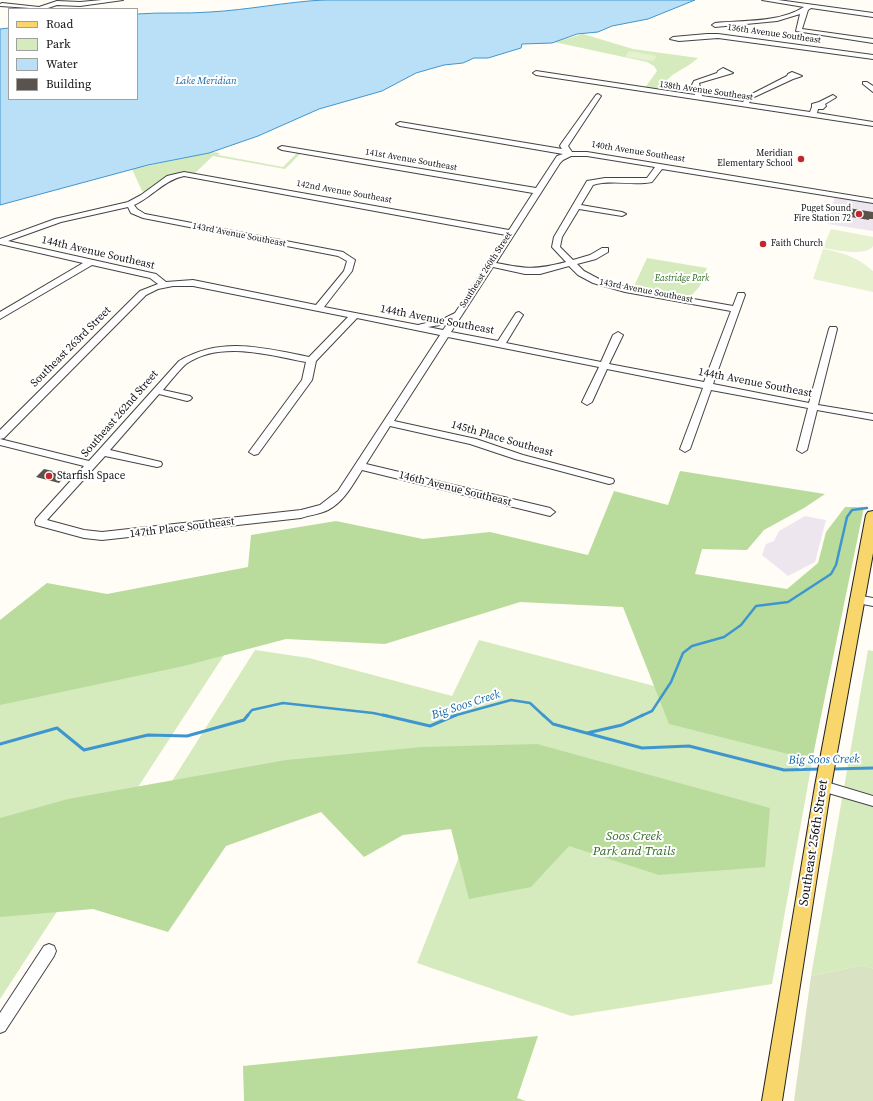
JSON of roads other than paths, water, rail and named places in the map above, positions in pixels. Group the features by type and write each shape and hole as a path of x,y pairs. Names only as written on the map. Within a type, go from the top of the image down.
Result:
{"main road":[{"name":"Southeast 256th Street","path":"772,1101 825,776 856,599 873,515"}],"street":[{"path":"42,8 59,1 73,4 120,0"},
{"path":"765,0 800,2 807,8"},
{"path":"835,10 837,2"},
{"path":"2,5 30,8"},
{"path":"807,8 798,30 873,41"},
{"path":"715,25 776,18 807,8 873,15"},
{"name":"136th Avenue Southeast","path":"673,39 686,39 705,35 718,36 873,57"},
{"name":"138th Avenue Southeast","path":"536,74 873,124"},
{"path":"700,99 695,85 696,82 721,74"},
{"path":"744,105 750,97 791,77"},
{"path":"865,83 873,90"},
{"path":"570,154 564,146 598,96"},
{"path":"814,115 813,111 833,97"},
{"name":"140th Avenue Southeast","path":"400,124 562,150 570,154 587,154 873,201"},
{"name":"141st Avenue Southeast","path":"282,148 538,191"},
{"name":"Southeast 260th Street","path":"324,508 342,493 560,158 570,154"},
{"path":"622,214 575,206 586,186 596,180 649,180 660,166"},
{"name":"142nd Avenue Southeast","path":"130,205 147,195 164,179 174,175 193,175 510,233"},
{"path":"0,242 37,227 77,215 130,205"},
{"name":"143rd Avenue Southeast","path":"130,205 134,211 143,216 340,254 351,260 348,271 318,308"},
{"name":"143rd Avenue Southeast","path":"575,206 556,242 556,247 571,264 585,276 603,284 736,309"},
{"name":"144th Avenue Southeast","path":"0,242 153,276 164,284 193,283 604,366 813,407 873,417"},
{"path":"490,264 532,272 549,270 593,257 605,250"},
{"path":"0,316 89,263"},
{"name":"Southeast 263rd Street","path":"0,436 132,302 143,293 164,284"},
{"path":"685,449 741,295"},
{"path":"404,326 434,325 446,321 459,312"},
{"path":"500,345 519,314"},
{"path":"254,452 307,380 311,360 354,316"},
{"path":"802,450 834,329"},
{"path":"587,402 618,334"},
{"name":"Southeast 262nd Street","path":"40,522 182,363 191,356 209,349 239,349 311,360"},
{"path":"157,391 187,398"},
{"name":"145th Place Southeast","path":"388,423 472,440 519,457 609,481"},
{"path":"0,442 91,465"},
{"path":"102,452 157,464"},
{"name":"146th Avenue Southeast","path":"359,466 550,512"},
{"name":"147th Place Southeast","path":"40,522 84,534 102,536 301,514 324,508"},
{"path":"856,599 873,602"},
{"path":"825,776 873,800"},
{"path":"0,1026 49,950"}],"water":[{"name":"Lake Meridian","path":"323,0 695,0 648,19 612,26 598,32 577,34 552,43 522,44 521,48 488,58 474,58 463,63 444,65 416,73 382,91 319,109 258,136 209,153 148,165 0,205 0,29 8,28 8,100 138,100 138,14 201,13"}],"waterway":[{"path":"641,716 652,711 671,682 683,653 692,646 724,637 741,625 756,606 788,602 831,574 836,565 847,517 852,510 867,508"},
{"name":"Big Soos Creek","path":"455,715 511,700 530,703 544,716"},
{"name":"Big Soos Creek","path":"247,716 252,710 283,703 373,713 387,716"},
{"name":"Big Soos Creek","path":"0,744 57,728 84,750 148,735 187,736 244,720 248,715"},
{"name":"Big Soos Creek","path":"383,715 430,726 455,715"},
{"name":"Big Soos Creek","path":"543,715 553,724 642,748 689,746 784,770 821,769"},
{"path":"587,733 622,725 643,715"},
{"name":"Big Soos Creek","path":"832,769 873,768"}],"place":[{"name":"Meridian Elementary School","path":"801,159"},
{"name":"Puget Sound Fire Station 72","path":"859,214"},
{"name":"Faith Church","path":"763,244"},
{"name":"Starfish Space","path":"49,476"}],"park label":[{"name":"Eastridge Park","path":"682,279"},
{"name":"Soos Creek Park and Trails","path":"634,844"}]}
